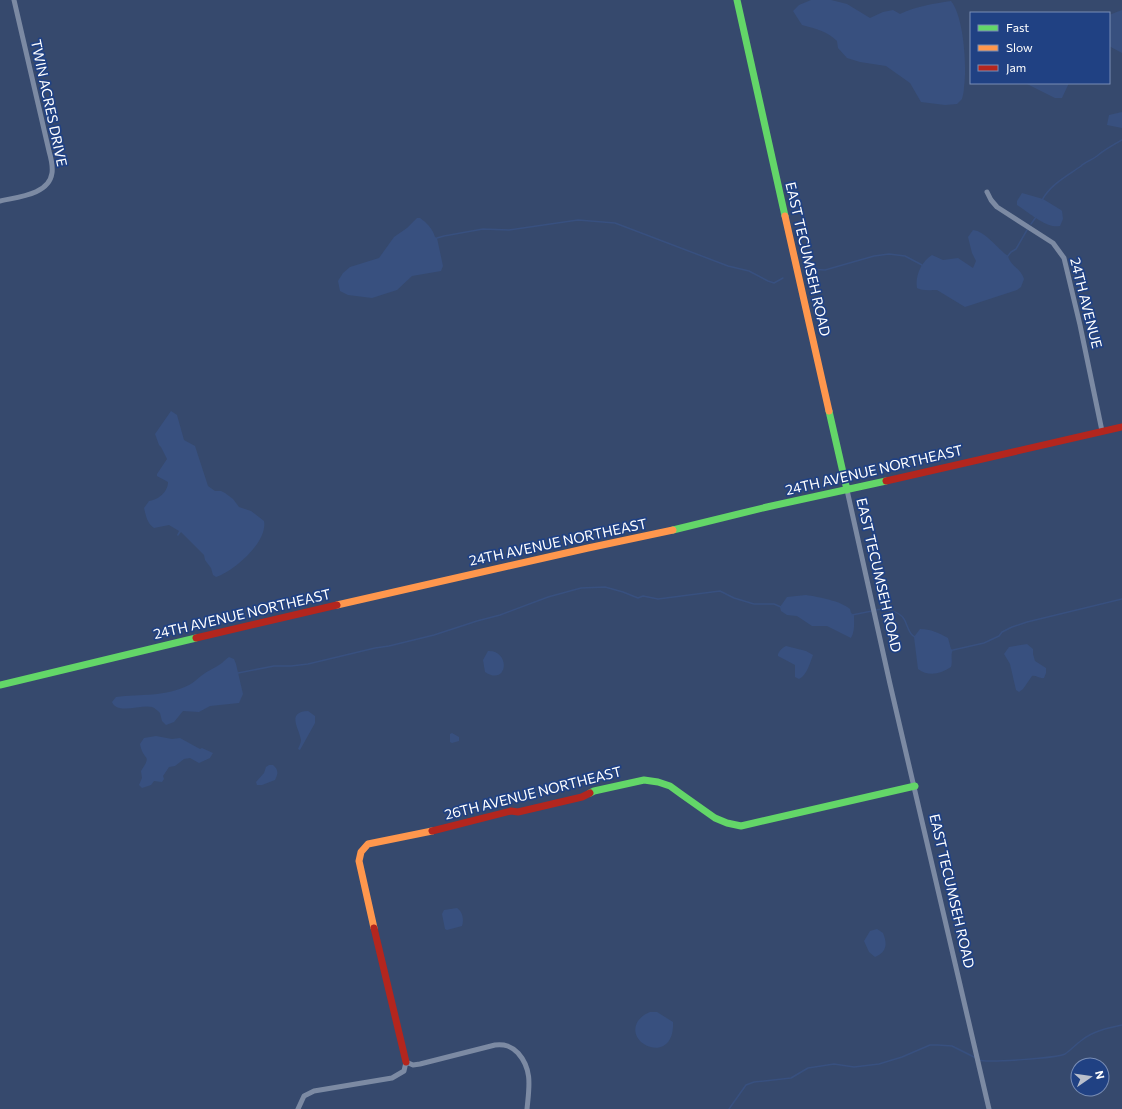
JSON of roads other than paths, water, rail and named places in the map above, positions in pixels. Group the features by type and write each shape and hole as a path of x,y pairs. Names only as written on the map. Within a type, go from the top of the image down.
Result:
{"street":[{"name":"TWIN ACRES DRIVE","path":"0,200 31,193 42,188 47,184 52,175 52,164 14,0"},
{"name":"EAST TECUMSEH ROAD","path":"737,0 871,600 989,1109"},
{"name":"24TH AVENUE","path":"988,192 991,200 998,207 1053,243 1064,258 1080,325 1102,431"},
{"name":"24TH AVENUE NORTHEAST","path":"0,685 260,622 588,548 668,532 767,507 1122,427"},
{"name":"26TH AVENUE NORTHEAST","path":"406,1062 360,868 359,856 363,847 368,844 431,831 511,811 518,812 582,797 594,791 644,780 662,783 673,788 719,820 741,826 915,786"},
{"path":"298,1109 304,1096 308,1093 392,1078 404,1071 406,1062 412,1065 420,1064 495,1045 509,1046 513,1048 522,1058 529,1076 527,1109"}],"water":[{"path":"811,0 831,0 847,4 870,18 883,12 893,10 900,14 919,7 951,1 959,18 964,42 965,78 962,99 957,104 945,105 921,102 910,83 886,66 860,62 847,58 838,48 837,41 817,29 802,25 793,11 799,5"},
{"path":"1122,10 1122,53 1110,47 1110,15"},
{"path":"1027,84 1069,84 1062,98 1055,98"},
{"path":"1122,112 1122,128 1107,125 1109,115"},
{"path":"1022,193 1043,199 1061,210 1063,219 1060,226 1044,223 1017,205 1017,201"},
{"path":"417,218 420,218 427,224 437,238 443,266 441,271 412,276 397,290 372,298 348,295 340,291 338,281 343,273 350,267 379,258 394,237 407,228"},
{"path":"973,230 978,231 987,237 1008,256 1011,262 1023,275 1024,279 1021,287 1017,290 965,307 937,290 924,290 917,288 918,274 922,265 932,255 943,260 958,258 973,268 976,261 972,253 968,237"},
{"path":"171,411 177,415 184,440 195,446 208,486 215,491 225,493 233,499 239,507 251,511 264,521 264,529 261,538 248,555 232,569 216,577 213,575 204,555 181,532 178,536 179,531 169,525 154,528 148,522 145,514 144,508 149,501 162,495 168,486 168,482 157,476 167,459 155,434"},
{"path":"806,595 836,602 850,609 851,613 854,615 854,630 851,638 827,626 812,626 797,616 787,615 781,611 780,607 787,597"},
{"path":"920,629 935,632 948,638 951,649 953,650 951,667 934,674 926,673 918,669 914,637"},
{"path":"1027,644 1033,649 1035,661 1046,668 1046,673 1044,678 1032,676 1023,689 1019,692 1016,690 1010,664 1004,654 1009,647"},
{"path":"786,646 806,651 813,655 806,672 799,679 795,677 795,665 778,656 780,650"},
{"path":"488,651 495,652 503,661 504,667 502,672 498,675 485,672 483,660"},
{"path":"229,657 234,659 236,664 243,694 239,703 210,706 199,712 183,711 174,722 166,725 162,721 160,713 153,707 148,706 124,709 115,706 112,702 116,697 171,692 180,689 190,684"},
{"path":"308,711 315,716 315,723 300,750 298,749 301,740 296,717 297,714 301,712"},
{"path":"452,733 459,737 459,741 452,743 450,742 450,734"},
{"path":"156,736 172,739 180,738 200,749 202,748 213,753 210,758 199,763 190,758 184,759 175,766 169,767 163,776 164,779 162,782 154,781 151,785 142,788 139,785 142,778 141,771 147,759 141,750 140,744 144,738"},
{"path":"269,765 273,765 277,770 275,780 262,785 257,785 256,782"},
{"path":"457,908 461,912 463,921 462,926 447,930 445,929 442,914 444,910"},
{"path":"877,929 883,933 886,945 882,953 875,957 869,952 864,941 870,931"},
{"path":"650,1012 657,1012 673,1022 671,1036 666,1044 659,1047 651,1047 643,1043 637,1037 635,1030 638,1021"}],"waterway":[{"path":"1042,200 1050,189 1060,181 1084,163 1122,140"},
{"path":"1031,224 1036,217"},
{"path":"437,238 483,229 509,230 578,220 615,223 728,266 749,271 774,283 783,278"},
{"path":"1007,257 1016,249 1027,230"},
{"path":"808,269 825,270 874,256 889,254 905,256 922,266"},
{"path":"238,673 274,666 308,664 434,635 500,615 548,597 581,588 605,587 638,598 643,596 658,599 720,591 734,598 754,604 774,604 781,607"},
{"path":"953,650 984,643 999,636 1002,632 1012,627 1027,622 1122,599"},
{"path":"875,610 883,609 895,612 901,616 904,619 909,632 915,637"},
{"path":"852,615 872,611"},
{"path":"979,1060 1008,1060 1059,1056 1065,1054 1091,1034 1122,1025"},
{"path":"729,1109 746,1085 754,1082 791,1078 808,1068 834,1064 854,1067 879,1064 902,1057 930,1045 952,1046 976,1058"}]}
